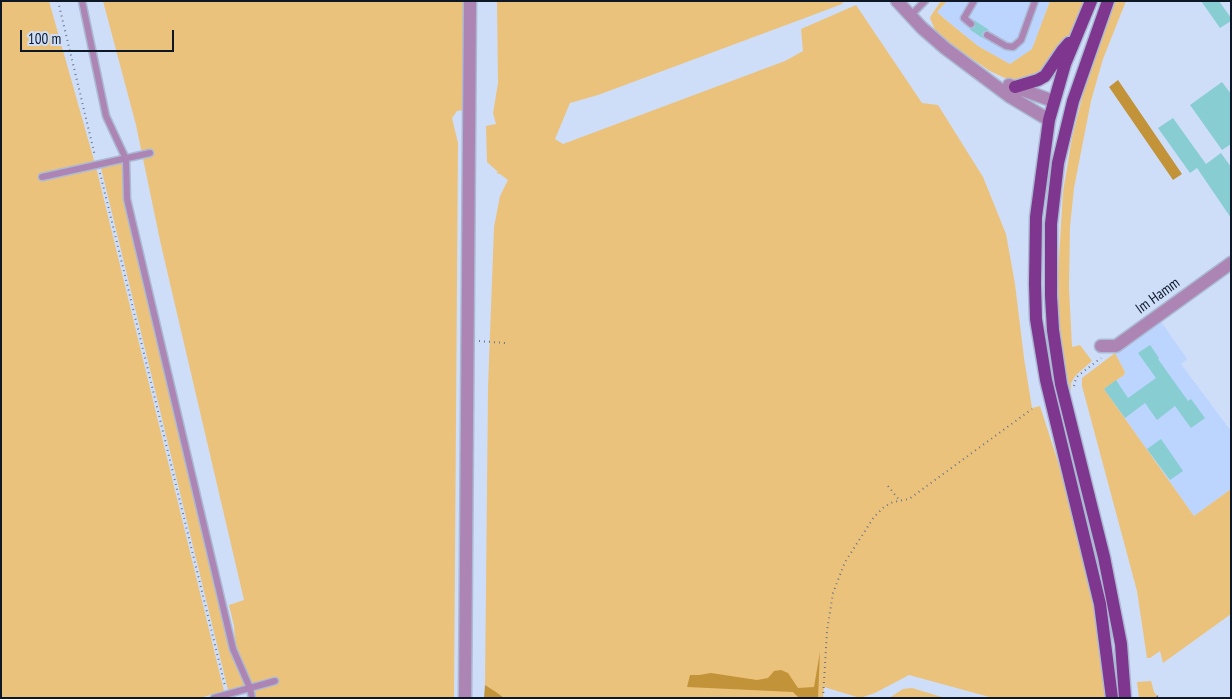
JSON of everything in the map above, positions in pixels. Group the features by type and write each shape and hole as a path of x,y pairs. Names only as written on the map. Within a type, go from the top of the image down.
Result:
{"main road":[{"path":"1091,1 1075,38 1053,101 1036,217 1034,253 1036,319 1046,380 1100,604 1112,698"},
{"path":"1108,1 1063,138 1057,170 1051,224 1050,261 1052,330 1061,384 1104,557 1121,644 1125,698"},
{"path":"1015,87 1045,76 1062,51 1075,38"},
{"path":"1053,101 1061,113 1063,138"},
{"path":"1049,120 1061,113 1074,101"}],"street":[{"path":"465,698 470,1"},
{"path":"897,1 910,16 945,48 1009,96 1049,120"},
{"path":"987,78 1053,101"},
{"name":"Im Hamm","path":"1101,352 1116,346 1231,263"}],"lane":[{"path":"82,1 106,116 126,159 127,199 233,649 250,688 252,698"},
{"path":"910,16 925,1"},
{"path":"971,24 964,18 974,1"},
{"path":"987,35 1006,46 1013,47 1021,40 1035,1"},
{"path":"42,177 150,153"},
{"path":"214,698 275,681"}],"path":[{"path":"58,1 227,694"},
{"path":"467,341 505,343"},
{"path":"1074,389 1074,384 1080,375 1101,352"},
{"path":"823,698 826,639 833,593 845,562 874,517 884,507 893,502 908,498 1032,408"},
{"path":"888,486 900,501"}],"shaded area":[{"path":"1,1 49,1 97,171 224,691 200,698 1,698"},
{"path":"103,1 466,1 464,110 457,111 452,118 458,143 454,698 255,698 253,690 269,686 267,679 251,684 236,649 234,626 229,605 244,600 161,245 136,125"},
{"path":"497,1 844,1 842,4 805,18 598,95 570,103 555,139 563,144 785,61 803,51 801,29 856,5 922,103 938,105 983,177 1006,234 1015,284 1032,408 1040,406 1058,462 1081,548 1100,639 1106,698 993,698 909,675 875,693 860,698 824,687 823,698 504,698 485,685 488,388 494,227 500,196 508,180 496,173 498,172 487,162 486,126 496,124 493,113 498,83"},
{"path":"941,1 947,1 937,12 978,46 1010,64 1032,49 1050,1 1084,1 1069,36 1057,49 1042,72 1020,81 1009,80 990,71 950,44 935,30 930,18"},
{"path":"947,1 1050,1 1032,50 1010,64 978,46 937,12"},
{"path":"1116,1 1126,1 1103,59 1091,101 1074,188 1070,227 1069,288 1072,347 1080,345 1092,361 1076,375 1071,383 1071,391 1063,364 1059,332 1058,274 1063,192 1072,138 1084,90 1106,23"},
{"path":"1118,80 1182,174 1173,180 1109,87"},
{"path":"124,163 124,173 208,555 246,685 228,690 101,168"},
{"path":"1160,320 1187,359 1181,364 1231,431 1231,489 1194,516 1104,389 1124,375 1125,372 1115,353"},
{"path":"1115,353 1125,372 1124,375 1104,389 1194,516 1231,489 1231,614 1163,663 1160,651 1147,658 1137,591 1082,386 1082,378"},
{"path":"820,652 818,698 799,698 793,692 687,687 690,675 711,673 757,680 768,678 774,671 781,670 788,673 798,688 814,687"},
{"path":"1151,681 1154,692 1159,698 1139,698 1137,682"},
{"path":"485,685 496,692 504,698 484,698"},
{"path":"912,688 942,698 889,698 903,689"}],"building":[{"path":"1201,1 1219,1 1231,18 1231,21 1220,28"},
{"path":"974,20 989,30 983,32 984,39 969,29 975,27"},
{"path":"1222,82 1231,94 1231,144 1222,150 1190,105"},
{"path":"1173,118 1206,164 1221,153 1231,167 1231,218 1197,168 1190,173 1158,128"},
{"path":"1150,345 1188,401 1191,399 1205,418 1191,428 1175,406 1157,420 1145,403 1125,418 1104,389 1116,380 1128,398 1156,378 1138,353"},
{"path":"1161,439 1183,471 1170,480 1147,449"}]}
